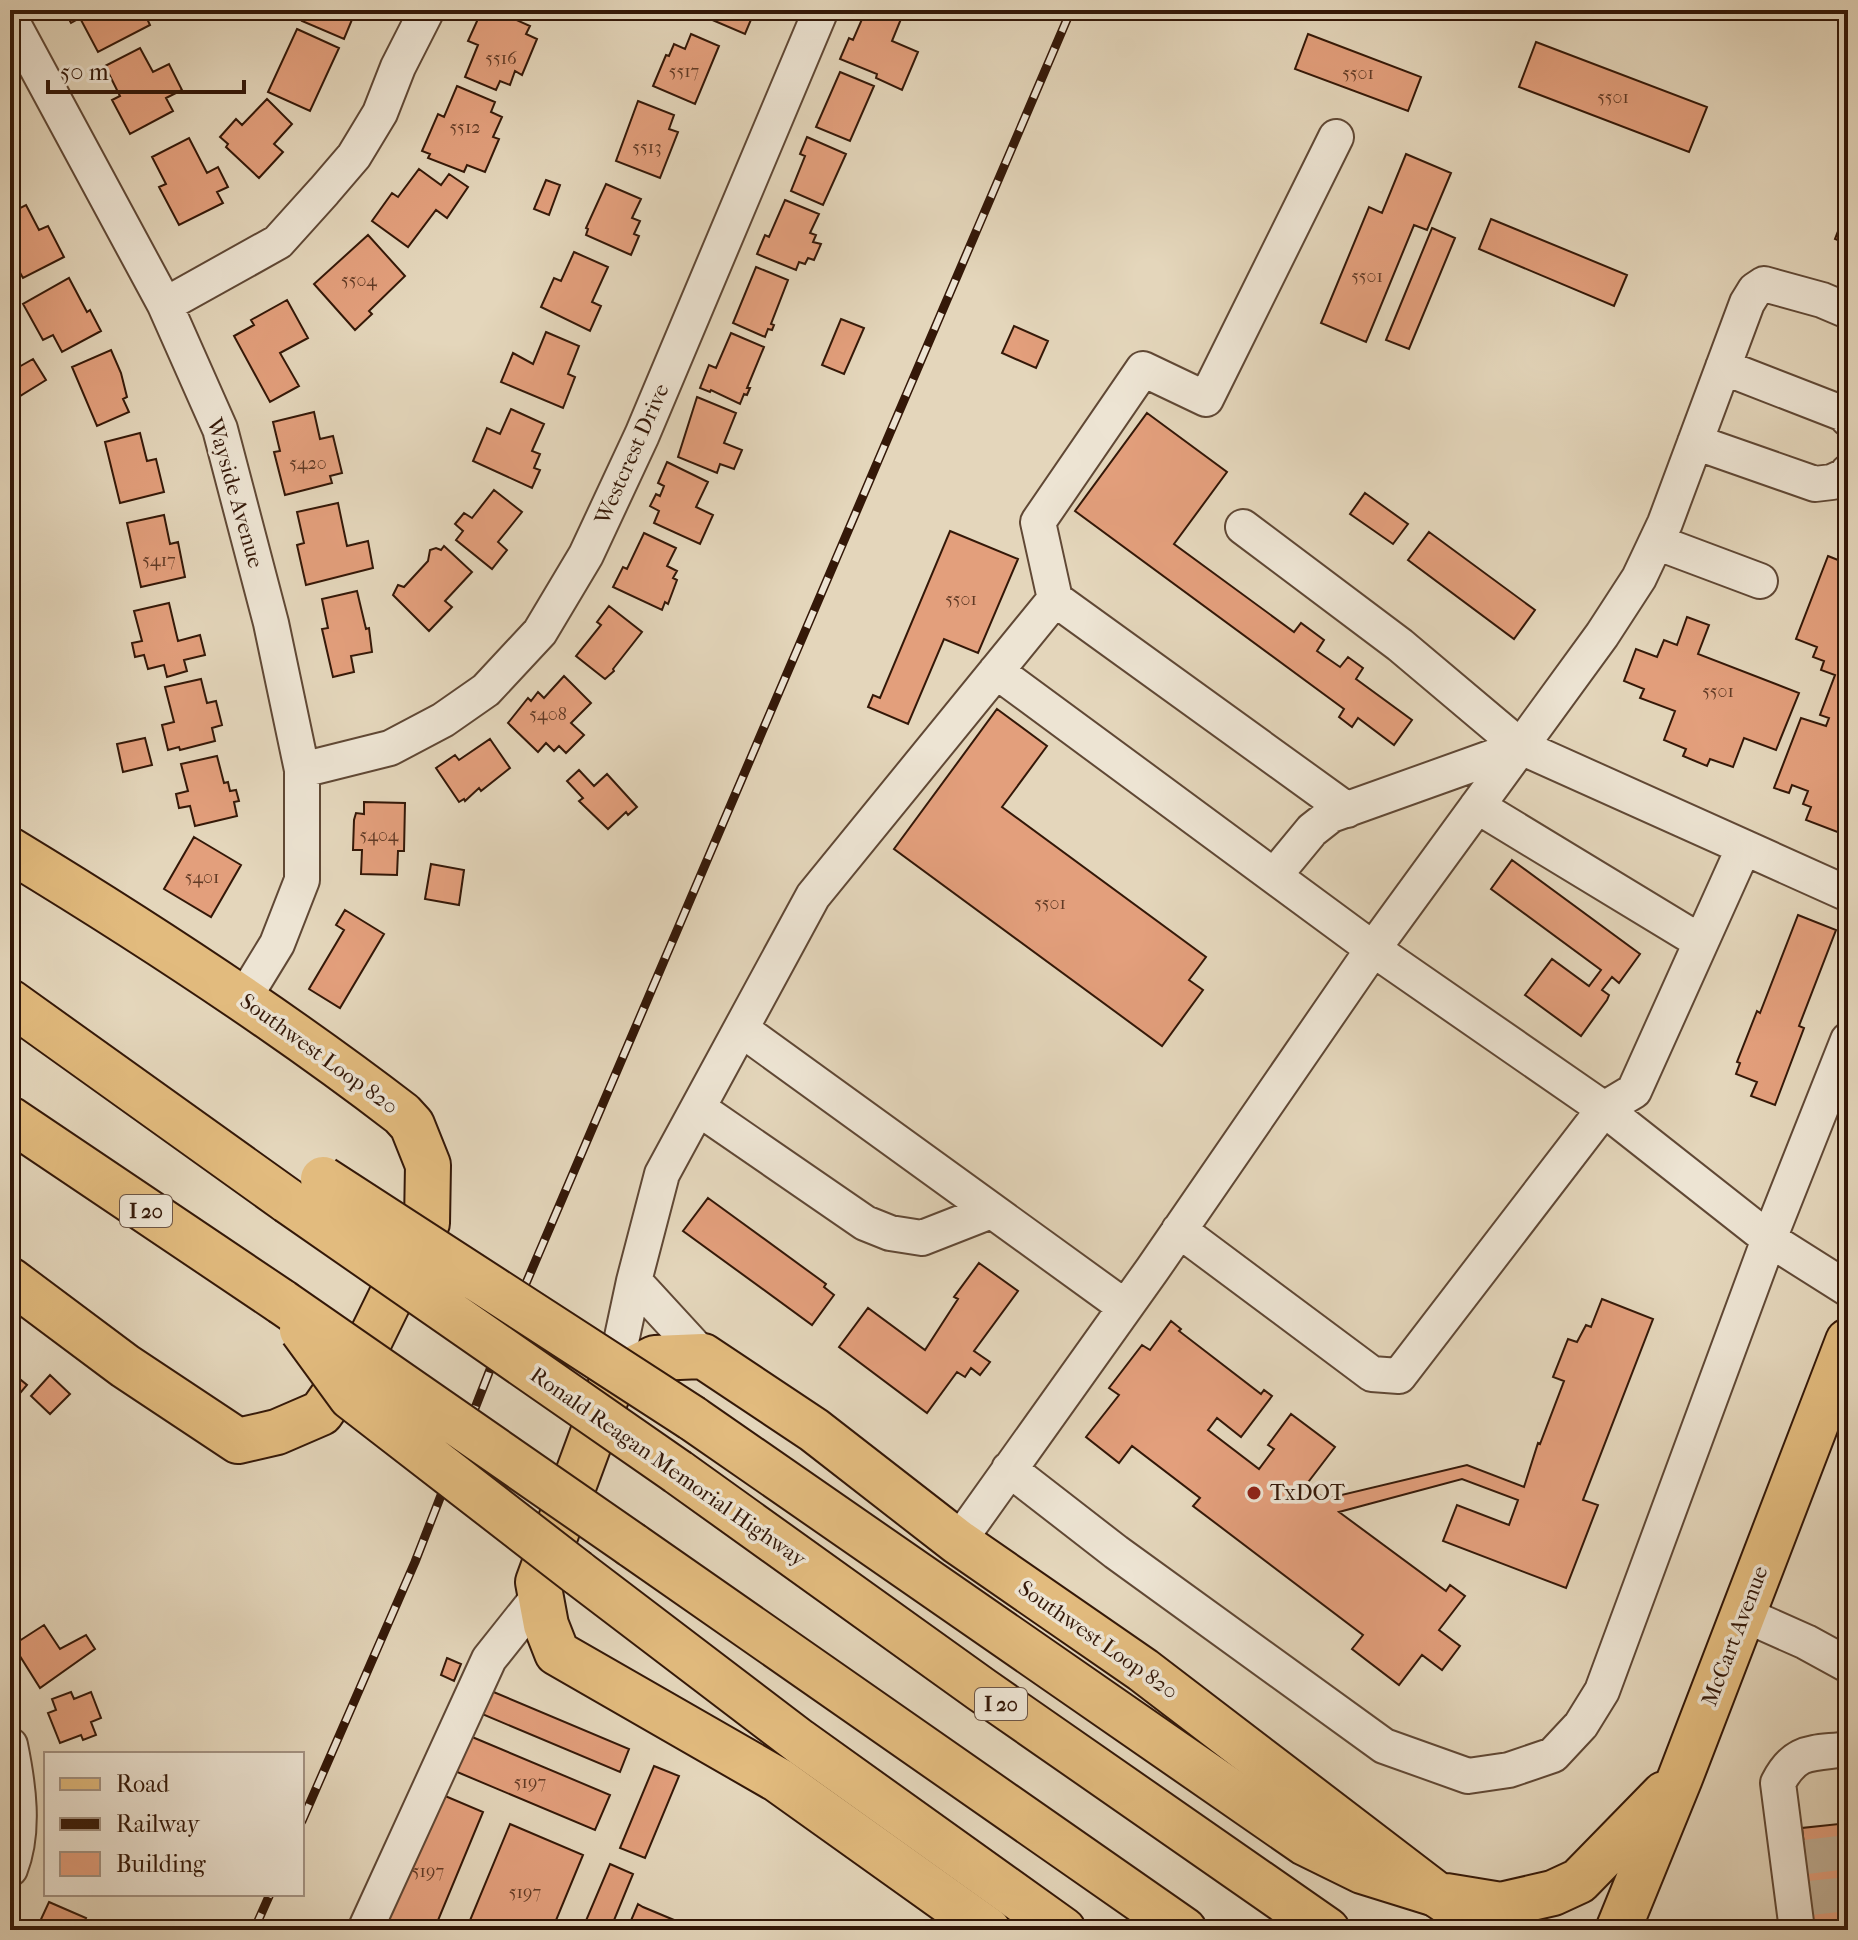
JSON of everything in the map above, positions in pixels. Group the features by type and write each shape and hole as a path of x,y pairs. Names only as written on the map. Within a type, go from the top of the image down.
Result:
{"main road":[{"name":"Southwest Loop 820","path":"10,850 244,998 328,1056 402,1114 412,1125 428,1165 427,1223 365,1350 321,1413 277,1432 238,1441 125,1366 10,1280"},
{"name":"Ronald Reagan Memorial Highway","path":"10,1002 208,1143 306,1190 678,1472 969,1681 1327,1930"},
{"name":"I 20","path":"10,1119 282,1302 1184,1930"},
{"path":"306,1190 692,1418 1305,1843 1362,1871 1436,1894 1501,1905 1553,1893 1579,1881 1680,1778"},
{"path":"282,1302 351,1397 799,1741 1063,1930"},
{"name":"McCart Avenue","path":"1618,1930 1680,1778 1848,1341"},
{"name":"Southwest Loop 820","path":"703,1356 814,1430 958,1542 1143,1670 1436,1894 1489,1930"},
{"path":"703,1356 655,1358 613,1379 538,1582 546,1625 557,1653 778,1780 988,1930"}],"street":[{"path":"165,305 278,242 324,191 354,156 380,113 398,67 427,10"},
{"name":"Westcrest Drive","path":"302,770 390,748 443,720 486,690 540,632 586,555 642,435 821,10"},
{"name":"Wayside Avenue","path":"10,18 165,305 220,429 271,623 302,770 302,880 277,944 244,998"},
{"path":"1336,137 1206,399 1143,369 1038,522 1055,599 1347,810"},
{"path":"958,1542 1373,949 1602,635 1639,578 1656,542 1747,303 1755,290 1764,284 1822,300 1848,311"},
{"path":"1723,367 1844,414 1848,419"},
{"path":"1695,442 1815,484 1832,482 1848,472"},
{"path":"1243,527 1400,645 1521,747 1848,894"},
{"path":"1656,542 1760,581"},
{"path":"613,1379 662,1174 813,896 1055,599"},
{"path":"996,671 1373,949 1604,1109 1769,1239 1848,1289"},
{"path":"1274,876 1312,830 1331,815 1521,747"},
{"path":"1477,806 1701,942"},
{"path":"1179,1230 1372,1374 1399,1376 1604,1109 1634,1091 1743,849"},
{"path":"741,1029 1125,1307"},
{"path":"1009,1469 1116,1552 1384,1746 1468,1776 1509,1770 1553,1755 1581,1725 1602,1691 1769,1239 1848,1040"},
{"path":"698,1108 865,1223 890,1233 922,1238 991,1211"},
{"name":"Southwest Loop 820","path":"634,1281 703,1356"},
{"path":"365,1930 489,1659 540,1595"},
{"path":"1743,1614 1848,1665"},
{"path":"10,1745 18,1793 15,1855 10,1869"},
{"path":"1800,1909 1797,1858 1778,1783 1787,1766 1801,1755 1848,1749"}],"building":[{"path":"64,10 143,10 150,25 98,52 80,18 71,23"},
{"path":"307,10 356,10 344,39 302,21"},
{"path":"482,10 494,10 530,26 526,34 537,39 522,75 515,71 510,85 500,81 496,90 465,77 478,45 468,41"},
{"path":"689,10 755,10 745,34"},
{"path":"866,10 881,10 901,19 892,41 918,52 902,90 876,78 877,74 840,59 849,38 853,40"},
{"path":"297,29 339,48 310,111 268,92"},
{"path":"691,34 719,46 695,104 653,86 674,44 685,49"},
{"path":"1308,34 1421,77 1408,111 1295,69"},
{"path":"1536,42 1707,107 1689,152 1519,87"},
{"path":"140,48 153,72 169,64 182,90 166,98 173,111 130,134 112,100 120,96 105,66"},
{"path":"840,72 874,86 850,141 816,127"},
{"path":"457,86 495,102 491,112 502,117 493,137 499,139 485,172 467,165 464,172 428,158 430,154 422,151 438,114 444,117"},
{"path":"267,99 292,124 274,144 283,152 259,178 226,147 228,144 220,137 236,119 242,125"},
{"path":"638,101 674,115 669,129 678,132 660,178 616,161"},
{"path":"807,137 846,154 823,205 791,191 805,156 800,154"},
{"path":"189,138 207,173 218,167 228,187 217,192 223,203 179,225 159,187 166,184 152,157"},
{"path":"1406,154 1451,173 1427,230 1414,225 1366,342 1321,323 1369,207 1382,213"},
{"path":"419,169 441,185 449,174 468,187 447,218 436,210 408,247 372,221 392,193 398,197"},
{"path":"546,180 560,185 549,215 534,209"},
{"path":"606,184 641,199 632,218 640,221 634,234 639,236 631,255 586,235 586,228"},
{"path":"785,200 819,214 810,233 816,235 813,242 821,244 814,260 808,258 805,264 799,262 796,270 757,254 765,235 769,237"},
{"path":"26,205 39,230 48,226 64,257 23,278 18,269 10,273 10,213"},
{"path":"1848,212 1848,244 1835,239"},
{"path":"1491,219 1627,275 1614,306 1479,249"},
{"path":"1432,228 1455,238 1409,349 1386,340"},
{"path":"368,235 405,276 369,311 372,314 355,330 314,284"},
{"path":"574,252 608,267 592,302 601,306 590,331 541,307 554,278 561,281"},
{"path":"756,267 788,280 771,324 774,325 772,330 768,329 765,337 733,323"},
{"path":"69,278 101,331 62,352 53,335 43,340 23,304"},
{"path":"287,300 308,338 280,353 299,386 270,402 234,336 254,325 251,320"},
{"path":"841,319 864,328 844,374 822,365"},
{"path":"1014,326 1048,341 1036,368 1002,353"},
{"path":"546,332 579,346 568,374 575,377 563,408 501,382 513,353 533,364"},
{"path":"731,333 764,347 747,388 750,388 740,404 700,388 709,365 716,368"},
{"path":"111,350 121,373 127,397 123,399 129,412 97,426 72,367"},
{"path":"33,359 46,380 20,396 10,379 10,372"},
{"path":"697,397 736,413 724,443 742,450 734,469 720,464 717,473 678,457"},
{"path":"511,409 544,424 532,451 540,454 534,468 540,470 532,488 473,461 487,428 500,434"},
{"path":"314,412 320,439 333,436 342,473 330,476 332,483 285,495 274,452 280,451 273,422"},
{"path":"1147,413 1227,472 1174,544 1294,632 1301,623 1324,640 1317,651 1340,667 1348,657 1363,668 1356,679 1412,720 1394,745 1358,718 1352,727 1339,717 1344,709 1075,511"},
{"path":"140,433 147,461 156,459 164,492 120,503 105,442"},
{"path":"667,462 708,482 696,507 713,515 700,544 654,523 659,511 650,506 656,494 660,496 664,486 658,483"},
{"path":"494,490 522,512 498,542 507,550 492,569 456,540 463,531 455,524 464,513 472,518"},
{"path":"1365,493 1408,524 1393,544 1350,514"},
{"path":"338,503 347,546 368,541 373,568 306,585 297,545 304,543 297,512"},
{"path":"164,515 170,544 178,542 185,577 141,587 127,523"},
{"path":"950,531 1018,559 978,653 944,639 908,724 868,707 873,695 880,698"},
{"path":"1429,532 1535,610 1514,639 1408,560"},
{"path":"644,533 676,548 667,566 677,571 673,578 677,580 668,604 665,602 662,610 613,587 623,567 627,569"},
{"path":"444,546 472,572 445,601 452,607 429,631 393,595 398,585 404,587 428,561 430,550 441,550"},
{"path":"1828,556 1848,564 1848,836 1806,820 1811,807 1803,804 1808,791 1792,785 1789,793 1774,788 1801,718 1826,726 1829,718 1820,715 1835,675 1821,670 1824,661 1813,657 1817,647 1796,639"},
{"path":"357,591 366,629 369,628 372,652 351,656 354,672 333,677 322,629 328,628 322,599"},
{"path":"169,603 178,641 200,635 205,655 184,660 187,671 167,677 164,665 148,669 144,655 135,657 132,643 142,641 134,611"},
{"path":"609,606 642,632 605,679 576,656 601,625 597,622"},
{"path":"1687,617 1709,625 1698,654 1799,693 1776,750 1744,738 1733,767 1710,759 1707,766 1683,756 1686,749 1664,740 1675,711 1640,698 1644,689 1624,681 1636,649 1657,657 1664,640 1677,645"},
{"path":"564,676 591,703 571,723 584,735 566,753 559,746 554,751 546,743 538,752 508,723 528,698 531,701 538,692 544,698"},
{"path":"201,679 207,703 216,701 222,725 212,728 215,741 168,750 162,725 174,722 165,687"},
{"path":"997,709 1047,746 1002,807 1206,957 1189,980 1203,990 1162,1046 894,849"},
{"path":"145,738 152,765 123,772 117,744"},
{"path":"490,739 510,768 481,791 479,788 465,801 459,802 436,768 455,755 459,760"},
{"path":"217,756 224,783 228,782 230,791 236,790 239,801 234,802 237,816 195,826 190,806 179,808 176,794 188,791 181,764"},
{"path":"579,770 594,786 607,774 637,807 628,815 626,812 608,829 579,801 583,798 567,781"},
{"path":"364,802 405,803 404,851 398,851 397,875 361,874 362,850 353,850 354,820 356,813 364,814"},
{"path":"194,837 241,865 211,917 164,889"},
{"path":"1512,860 1640,954 1619,983 1612,977 1602,990 1609,995 1607,1000 1581,1036 1525,995 1552,959 1589,986 1601,970 1491,889"},
{"path":"431,864 464,870 459,905 425,899"},
{"path":"345,910 384,934 340,1008 309,989 344,930 336,925"},
{"path":"1798,915 1836,930 1799,1026 1804,1028 1775,1105 1751,1096 1757,1082 1736,1074 1740,1063 1737,1062 1757,1011 1760,1013"},
{"path":"708,1198 826,1284 824,1287 834,1295 812,1325 683,1231"},
{"path":"979,1263 1018,1291 974,1351 990,1362 980,1375 971,1368 965,1377 957,1372 927,1413 839,1347 868,1308 925,1350 958,1299 954,1297"},
{"name":"TxDOT","path":"1602,1299 1653,1319 1583,1500 1598,1505 1566,1588 1443,1541 1457,1505 1509,1525 1518,1500 1462,1479 1339,1512 1446,1591 1450,1585 1465,1596 1439,1630 1460,1646 1442,1670 1422,1655 1399,1685 1352,1649 1363,1635 1193,1506 1200,1498 1132,1446 1119,1463 1086,1437 1119,1395 1109,1388 1142,1345 1150,1350 1171,1321 1181,1329 1179,1331 1261,1394 1264,1390 1272,1396 1241,1437 1217,1418 1208,1430 1259,1469 1274,1449 1268,1445 1291,1414 1335,1447 1306,1485 1325,1499 1467,1465 1524,1487 1538,1443 1564,1381 1553,1377 1568,1339 1577,1342 1586,1325 1591,1327"},
{"path":"10,1371 27,1385 10,1405"},
{"path":"50,1375 70,1394 50,1414 31,1396"},
{"path":"44,1625 60,1649 86,1635 95,1649 40,1688 13,1645"},
{"path":"447,1658 461,1664 454,1681 441,1675"},
{"path":"484,1688 629,1749 620,1772 475,1711"},
{"path":"71,1692 74,1699 91,1692 101,1718 91,1722 96,1735 83,1740 81,1735 60,1743 48,1713 56,1710 52,1699"},
{"path":"465,1734 610,1795 595,1830 450,1769"},
{"path":"654,1766 679,1776 645,1858 620,1848"},
{"path":"431,1790 483,1812 434,1930 372,1930"},
{"path":"1848,1823 1848,1930 1814,1930 1802,1828"},
{"path":"510,1824 583,1855 552,1930 466,1930"},
{"path":"610,1864 633,1874 610,1930 582,1930"},
{"path":"49,1902 86,1918 80,1930 36,1930"},
{"path":"638,1904 643,1907 698,1930 627,1930"}],"tunnel":[{"path":"1806,1857 1848,1852"},
{"path":"1810,1898 1848,1894"}],"railway":[{"path":"304,1816 415,1562 500,1344 1071,10"},
{"path":"254,1930 269,1896"}],"place":[{"name":"TxDOT","path":"1254,1493"}]}
